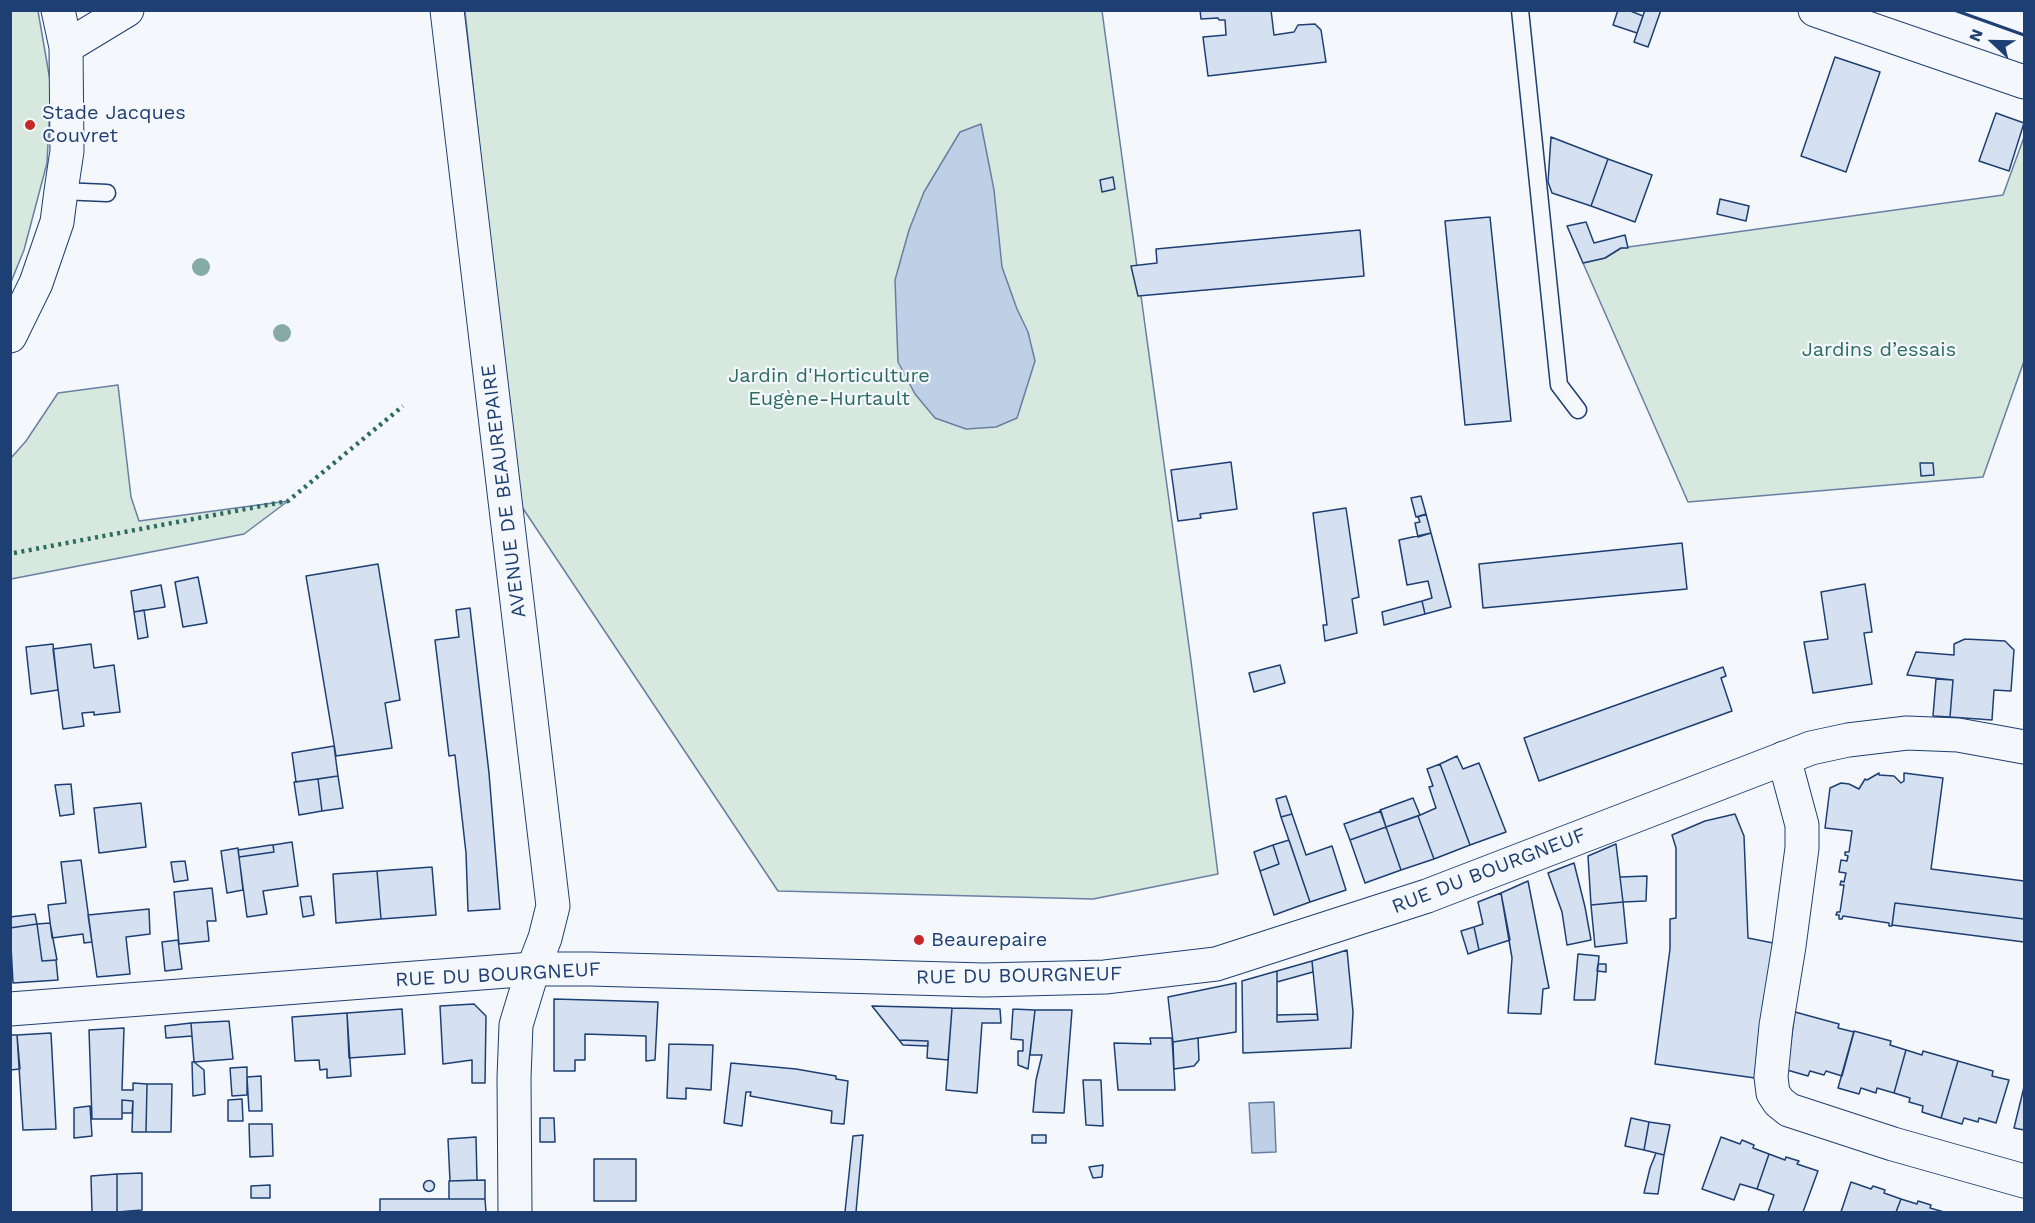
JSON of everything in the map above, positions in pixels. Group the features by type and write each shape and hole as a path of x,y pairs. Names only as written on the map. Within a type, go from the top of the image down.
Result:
{"street":[{"path":"10,336 36,283 57,222 62,191 67,151 66,47 58,10"},
{"path":"66,47 127,10"},
{"name":"AVENUE DE BEAUREPAIRE","path":"447,10 553,906 545,938 516,1025 515,1212"},
{"path":"1815,10 2025,82"},
{"name":"RUE DU BOURGNEUF","path":"10,1008 533,969 984,981 1093,978 1216,964 1427,896 1811,748 1848,740 1907,733 1958,735 2025,747"},
{"path":"1784,758 1802,825 1803,848 1776,1026 1771,1077 1773,1093 1789,1110 1893,1144 2025,1181"}],"lane":[{"path":"1520,10 1559,385 1578,410"},
{"path":"62,191 107,193"}],"green space":[{"name":"Stade Jacques Couvret","path":"11,11 38,11 51,86 47,163 24,250 11,282"},
{"name":"Jardin d'Horticulture Eugène-Hurtault","path":"465,11 1102,11 1218,874 1093,899 778,891 518,501"},
{"name":"Jardins d’essais","path":"2024,137 2024,361 1983,477 1688,502 1583,263 1605,258 1621,248 2003,195"},
{"path":"118,385 131,497 139,521 288,501 244,534 11,579 11,458 26,441 58,393"}],"water":[{"path":"981,124 994,190 1002,267 1028,332 1035,361 1017,418 996,427 966,429 935,418 915,394 898,362 895,280 909,230 924,192 960,132"},
{"path":"1274,1102 1276,1152 1252,1153 1249,1103"}],"building":[{"path":"1200,10 1271,10 1274,35 1294,32 1298,25 1315,24 1321,30 1326,62 1208,76 1203,37 1226,35 1225,20 1201,19"},
{"path":"1618,10 1628,10 1643,16 1637,33 1613,25"},
{"path":"1645,10 1661,10 1648,47 1634,42"},
{"path":"1835,57 1880,72 1846,172 1801,156"},
{"path":"1996,113 2024,123 2009,171 1979,161"},
{"path":"1551,137 1608,159 1591,206 1552,193 1548,182"},
{"path":"1608,159 1652,175 1635,222 1591,206"},
{"path":"1113,177 1115,189 1102,192 1100,180"},
{"path":"1720,199 1749,206 1746,221 1717,214"},
{"path":"1490,217 1511,421 1465,425 1445,221"},
{"path":"1586,222 1594,243 1625,235 1628,248 1621,248 1605,258 1583,263 1567,226"},
{"path":"1360,230 1364,276 1138,296 1131,266 1157,263 1156,249"},
{"path":"1231,462 1237,509 1200,514 1201,518 1178,521 1171,470"},
{"path":"1920,463 1933,463 1934,475 1921,476"},
{"path":"1421,496 1426,514 1416,517 1411,498"},
{"path":"1346,508 1359,597 1352,599 1357,633 1325,641 1323,625 1327,625 1313,513"},
{"path":"1426,514 1431,533 1418,537 1415,523 1420,522 1418,517"},
{"path":"1431,533 1451,607 1425,614 1422,601 1432,598 1428,581 1407,585 1399,540"},
{"path":"1682,543 1687,589 1483,608 1479,564"},
{"path":"378,564 400,700 385,703 392,748 336,756 306,576"},
{"path":"198,577 207,623 183,627 175,582"},
{"path":"1865,584 1872,632 1864,633 1872,684 1813,693 1804,642 1828,639 1821,592"},
{"path":"161,585 165,607 134,612 131,591"},
{"path":"1422,601 1425,614 1384,625 1382,612"},
{"path":"470,608 489,773 500,909 468,911 466,853 455,755 449,756 435,640 459,637 456,610"},
{"path":"144,610 148,637 138,639 134,612"},
{"path":"1965,639 2005,641 2014,650 2011,691 1994,690 1992,720 1950,717 1953,680 1907,675 1916,652 1954,655 1954,644"},
{"path":"53,644 58,690 31,694 26,647"},
{"path":"91,644 94,668 114,665 120,712 94,715 94,712 82,713 84,726 63,729 53,649"},
{"path":"1280,665 1285,683 1254,692 1249,673"},
{"path":"1723,667 1726,676 1721,678 1732,711 1539,781 1524,738"},
{"path":"1936,679 1953,680 1950,717 1933,716"},
{"path":"334,746 338,776 296,782 292,753"},
{"path":"1457,756 1463,769 1479,763 1506,832 1470,845 1440,764"},
{"path":"1440,764 1470,845 1434,859 1418,816 1436,808 1429,787 1433,786 1427,769"},
{"path":"1879,773 1879,775 1894,776 1901,783 1904,781 1904,773 1943,778 1931,869 2024,881 2024,919 1895,903 1892,926 1889,926 1889,923 1843,916 1839,919 1839,915 1836,915 1840,912 1844,885 1840,885 1841,881 1844,882 1846,873 1839,872 1841,860 1847,861 1848,856 1845,852 1849,852 1852,831 1825,828 1830,788 1841,783 1859,789 1865,779"},
{"path":"338,776 343,808 322,811 318,779"},
{"path":"318,779 322,811 299,815 294,782"},
{"path":"71,784 74,814 60,816 55,785"},
{"path":"1286,796 1292,814 1281,817 1276,799"},
{"path":"1413,798 1420,815 1386,827 1380,810"},
{"path":"141,803 146,847 99,853 94,808"},
{"path":"1381,811 1386,827 1350,840 1344,824"},
{"path":"1292,814 1306,855 1332,846 1346,890 1310,902 1281,817"},
{"path":"1735,814 1744,836 1748,938 1773,943 1755,1078 1655,1064 1670,949 1670,919 1676,918 1676,848 1672,835 1705,821"},
{"path":"1418,816 1434,859 1401,870 1386,827"},
{"path":"1386,827 1401,870 1365,883 1350,840"},
{"path":"1289,840 1310,902 1274,915 1260,871 1279,864 1273,845"},
{"path":"292,842 298,886 263,891 267,914 247,917 239,857 274,852 273,845"},
{"path":"1616,844 1623,902 1591,905 1588,856"},
{"path":"273,845 274,852 239,857 238,850"},
{"path":"1273,845 1279,864 1260,871 1254,852"},
{"path":"238,848 243,890 227,893 221,851"},
{"path":"81,860 92,942 84,943 83,934 52,938 48,905 66,903 61,862"},
{"path":"185,861 188,880 174,882 171,862"},
{"path":"1574,863 1591,940 1567,945 1562,912 1548,873"},
{"path":"432,867 436,915 381,919 377,871"},
{"path":"377,871 381,919 336,923 333,874"},
{"path":"1647,876 1646,901 1623,902 1620,877"},
{"path":"1528,881 1549,988 1543,989 1541,1014 1508,1013 1512,958 1501,893"},
{"path":"212,888 216,921 207,921 209,941 179,944 174,892"},
{"path":"1501,893 1510,940 1479,950 1474,927 1483,924 1478,902"},
{"path":"311,896 314,915 303,917 300,897"},
{"path":"1623,902 1627,943 1595,947 1591,905"},
{"path":"1895,903 2024,919 2024,942 1892,925"},
{"path":"149,909 150,934 126,937 130,974 97,977 88,915"},
{"path":"35,914 37,924 10,928 10,917"},
{"path":"50,923 57,960 42,961 37,924"},
{"path":"37,924 42,961 56,960 58,980 13,983 10,928"},
{"path":"1474,927 1479,950 1468,954 1461,931"},
{"path":"178,940 182,969 165,971 162,942"},
{"path":"1347,950 1353,1012 1351,1048 1243,1053 1242,981 1277,971 1277,1022 1318,1020 1312,961"},
{"path":"1578,954 1599,956 1595,1000 1574,1000"},
{"path":"1312,961 1313,972 1277,982 1277,971"},
{"path":"1598,964 1606,964 1606,972 1597,971"},
{"path":"1236,983 1236,1032 1173,1042 1168,997"},
{"path":"554,999 658,1002 655,1060 646,1061 646,1036 585,1034 585,1060 575,1060 575,1071 554,1071"},
{"path":"474,1004 486,1016 485,1083 472,1083 472,1060 443,1064 440,1006"},
{"path":"872,1006 952,1008 948,1060 927,1058 928,1041 899,1040"},
{"path":"952,1008 1000,1009 1001,1023 982,1023 977,1093 946,1090"},
{"path":"402,1009 405,1054 349,1058 347,1013"},
{"path":"1013,1009 1035,1010 1028,1069 1018,1065 1018,1051 1023,1051 1023,1040 1011,1039"},
{"path":"1035,1010 1072,1010 1064,1113 1033,1112 1036,1080 1042,1055 1030,1055"},
{"path":"1795,1012 1839,1024 1838,1028 1854,1032 1842,1076 1826,1071 1824,1075 1810,1071 1808,1076 1787,1070"},
{"path":"347,1013 351,1076 327,1078 327,1069 320,1070 319,1060 295,1061 292,1017"},
{"path":"1317,1014 1318,1020 1277,1022 1277,1015"},
{"path":"229,1021 233,1059 194,1062 191,1023"},
{"path":"191,1023 192,1036 166,1038 165,1026"},
{"path":"124,1028 122,1090 133,1090 133,1083 147,1084 146,1132 132,1132 133,1101 122,1100 122,1119 92,1119 89,1030"},
{"path":"1854,1031 1891,1041 1890,1045 1906,1050 1894,1093 1877,1088 1876,1093 1861,1088 1859,1094 1838,1088"},
{"path":"51,1033 56,1129 23,1130 17,1035"},
{"path":"10,1035 17,1035 20,1069 10,1070"},
{"path":"1150,1038 1172,1038 1175,1090 1118,1090 1114,1043 1151,1044"},
{"path":"1198,1038 1199,1060 1194,1066 1174,1069 1173,1042"},
{"path":"899,1040 928,1041 928,1046 903,1045"},
{"path":"669,1044 713,1045 711,1090 686,1088 686,1099 667,1098"},
{"path":"1906,1050 1922,1055 1923,1051 1958,1061 1941,1118 1922,1112 1923,1106 1909,1102 1910,1098 1894,1093"},
{"path":"1958,1061 1993,1071 1992,1076 2009,1080 1996,1123 1979,1118 1978,1122 1964,1118 1962,1124 1941,1118"},
{"path":"192,1062 204,1070 205,1094 193,1096"},
{"path":"731,1063 796,1069 836,1076 836,1079 848,1081 844,1124 831,1123 832,1111 750,1096 751,1092 746,1092 742,1126 724,1123"},
{"path":"247,1067 247,1095 232,1096 230,1068"},
{"path":"261,1076 262,1111 249,1111 247,1077"},
{"path":"1083,1080 1101,1080 1103,1126 1086,1125"},
{"path":"147,1084 172,1084 171,1132 146,1132"},
{"path":"2024,1087 2024,1130 2014,1128"},
{"path":"242,1099 243,1121 228,1121 228,1100"},
{"path":"122,1100 133,1101 132,1113 122,1113"},
{"path":"90,1106 92,1136 74,1138 74,1108"},
{"path":"540,1118 554,1118 555,1142 540,1142"},
{"path":"1631,1118 1649,1122 1644,1150 1625,1146"},
{"path":"1649,1122 1670,1125 1664,1155 1644,1150"},
{"path":"249,1124 272,1124 273,1156 250,1157"},
{"path":"863,1135 856,1212 845,1212 853,1136"},
{"path":"1032,1135 1046,1135 1046,1143 1032,1143"},
{"path":"476,1137 477,1180 450,1181 448,1139"},
{"path":"1721,1137 1740,1144 1742,1140 1754,1145 1753,1148 1769,1154 1757,1189 1740,1184 1734,1200 1702,1189"},
{"path":"1656,1153 1664,1155 1658,1194 1644,1193 1650,1168"},
{"path":"1769,1154 1785,1160 1786,1157 1799,1161 1797,1164 1818,1171 1803,1212 1768,1212 1774,1195 1757,1189"},
{"path":"594,1159 636,1159 636,1201 594,1201"},
{"path":"1103,1165 1102,1177 1093,1178 1089,1167"},
{"path":"142,1173 142,1210 117,1212 117,1174"},
{"path":"117,1174 117,1212 92,1212 91,1176"},
{"path":"429,1180 435,1186 429,1192 423,1186"},
{"path":"485,1180 485,1199 449,1199 449,1181"},
{"path":"1851,1182 1871,1189 1873,1186 1885,1190 1884,1193 1901,1199 1896,1212 1841,1212"},
{"path":"270,1185 270,1198 251,1198 251,1186"},
{"path":"380,1199 485,1199 486,1212 380,1212"},
{"path":"1901,1199 1917,1204 1918,1201 1944,1212 1896,1212"}],"hedge":[{"path":"14,553 288,501 403,406"}],"wall":[{"path":"1954,10 2024,35"}],"place":[{"name":"Stade Jacques Couvret","path":"30,125"},
{"name":"Beaurepaire","path":"919,940"}]}
